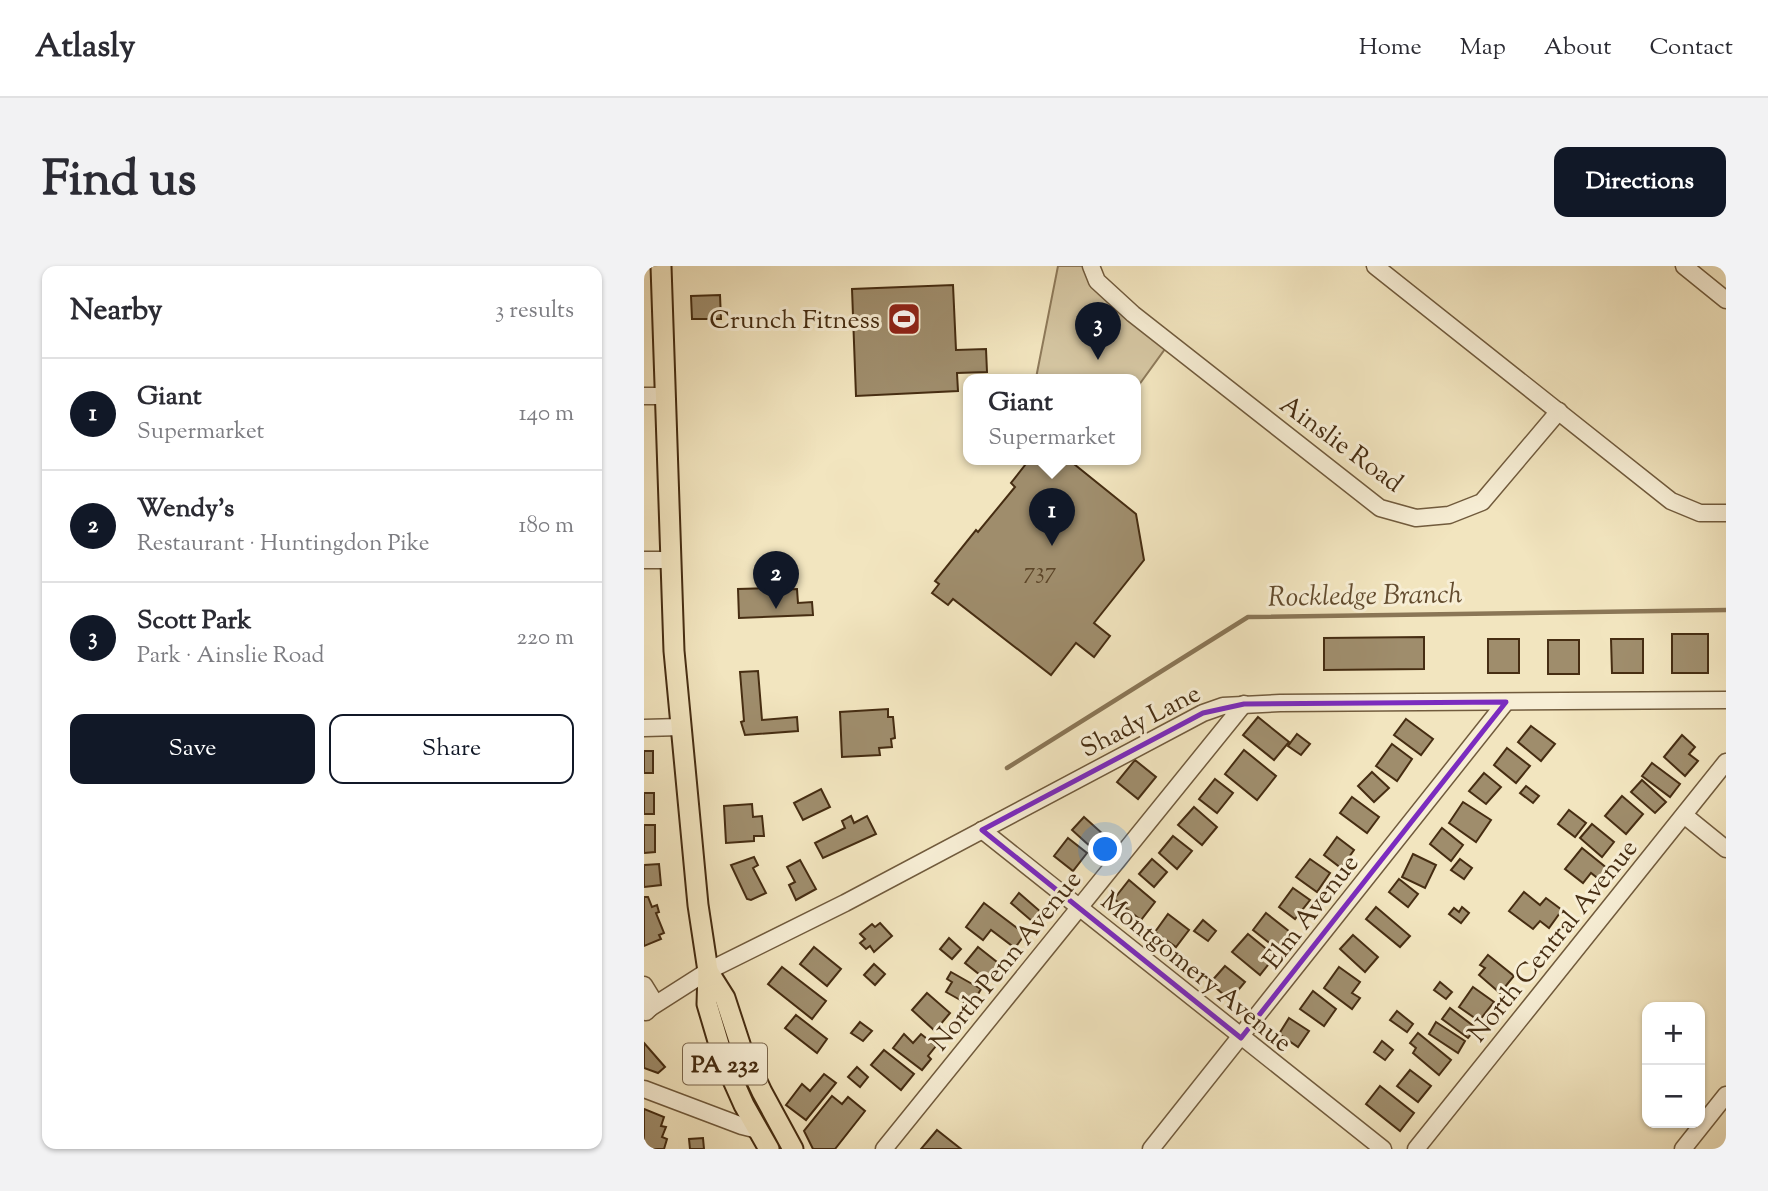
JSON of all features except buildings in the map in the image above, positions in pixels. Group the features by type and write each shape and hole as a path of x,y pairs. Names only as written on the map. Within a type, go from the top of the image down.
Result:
{"main road":[{"name":"PA 232","path":"661,266 670,560 680,727 698,905 708,971 707,1004 723,1058 769,1149"},
{"name":"PA 232","path":"708,971 724,998 741,1047 762,1092 793,1149"}],"street":[{"path":"1375,266 1671,501 1700,513 1726,513"},
{"path":"1686,267 1726,300"},
{"name":"Ainslie Road","path":"1094,274 1133,314 1380,508 1416,518 1449,514 1482,502 1559,411"},
{"path":"644,396 666,396"},
{"path":"644,560 670,560"},
{"name":"Shady Lane","path":"647,1011 708,971 845,903 1203,713 1223,706 1726,700"},
{"name":"Elm Avenue","path":"1151,1149 1506,702"},
{"name":"North Penn Avenue","path":"884,1149 1244,704"},
{"path":"644,727 680,727"},
{"name":"North Central Avenue","path":"1416,1149 1726,762"},
{"path":"1684,815 1726,849"},
{"name":"Montgomery Avenue","path":"982,830 1382,1149"},
{"path":"646,986 679,989"},
{"path":"646,986 652,998 647,1011"},
{"path":"644,1089 758,1130"},
{"path":"1683,1149 1726,1095"}],"highlighted area":[{"path":"1506,702 1241,1038 982,830 1203,713 1244,704"}],"shaded area":[{"path":"1058,266 1091,266 1170,342 1141,382 1141,374 1037,374"}],"waterway":[{"name":"Rockledge Branch","path":"1007,768 1248,617 1726,610"}],"place":[{"name":"Crunch Fitness","path":"904,319"},
{"name":"Scott Park","path":"1098,360"},
{"name":"Giant","path":"1052,546"},
{"name":"Wendy's","path":"776,609"}]}
